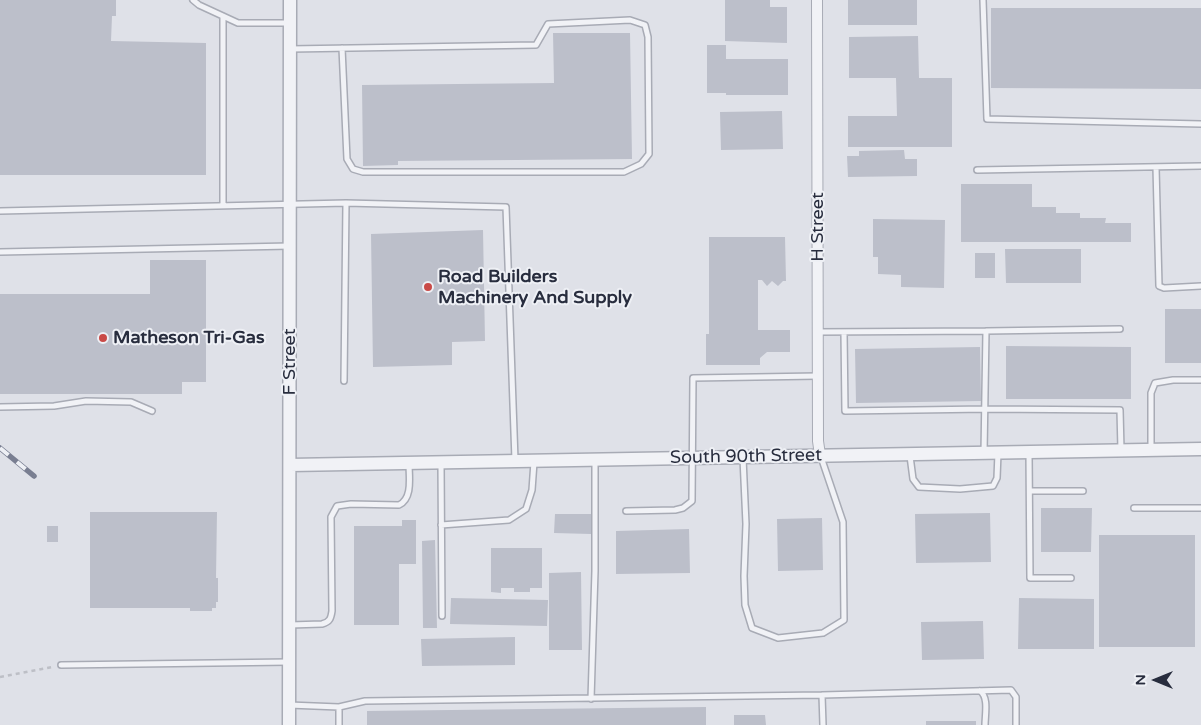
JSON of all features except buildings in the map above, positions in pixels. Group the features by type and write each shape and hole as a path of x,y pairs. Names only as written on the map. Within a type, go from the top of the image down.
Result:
{"street":[{"name":"F Street","path":"289,725 290,0"},
{"name":"H Street","path":"818,0 818,441 820,455"},
{"name":"South 90th Street","path":"290,465 1201,449"}],"lane":[{"path":"193,0 199,5 238,23 290,23"},
{"path":"983,0 987,120 1201,124"},
{"path":"223,16 223,206"},
{"path":"290,49 342,48 536,45 548,24 630,20 645,25 648,36 649,154 641,164 624,172 363,172 353,169 347,159 342,48"},
{"path":"977,170 1201,166"},
{"path":"1156,167 1159,286 1164,288 1201,286"},
{"path":"0,211 346,203 506,207 515,462"},
{"path":"344,382 346,203"},
{"path":"0,252 290,246"},
{"path":"818,332 1120,329"},
{"path":"984,453 986,331"},
{"path":"844,332 845,411 1120,410 1121,451"},
{"path":"626,511 675,510 683,508 692,501 693,378 818,376"},
{"path":"1151,450 1151,393 1155,382 1201,380"},
{"path":"0,407 54,406 86,401 131,402 152,411"},
{"path":"1030,452 1030,578 1071,578"},
{"path":"910,454 913,479 919,487 960,489 992,486 997,478 998,453"},
{"path":"743,457 746,524 745,605 752,628 778,638 823,633 844,620 843,522 820,455"},
{"path":"591,699 595,571 595,461"},
{"path":"441,525 509,520 526,509 532,490 534,462"},
{"path":"441,463 442,616"},
{"path":"289,625 322,624 328,623 331,619 330,535 331,517 334,511 338,506 351,504 399,505 404,503 408,494 409,464"},
{"path":"1030,491 1082,491"},
{"path":"1134,508 1201,508"},
{"path":"61,665 289,662"},
{"path":"289,705 339,707 365,701 591,699 1011,690 1016,697 1016,725"},
{"path":"979,691 983,693 985,698 986,725"},
{"path":"822,695 823,725"},
{"path":"339,707 339,725"}],"path":[{"path":"0,677 61,665"}],"railway":[{"path":"0,448 34,476"}],"place":[{"name":"Road Builders Machinery And Supply","path":"428,287"},
{"name":"Matheson Tri-Gas","path":"103,338"}]}
